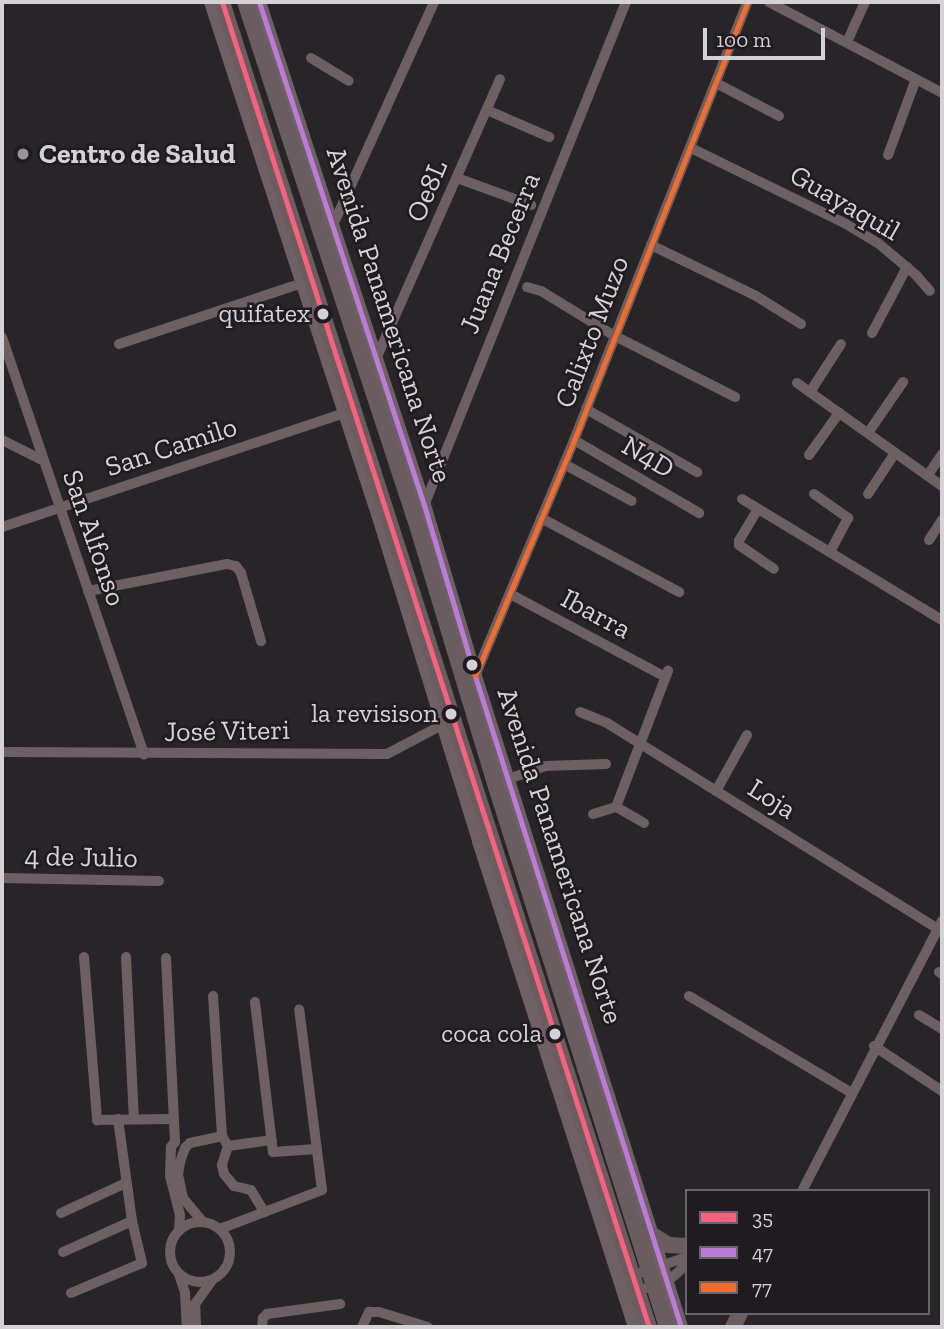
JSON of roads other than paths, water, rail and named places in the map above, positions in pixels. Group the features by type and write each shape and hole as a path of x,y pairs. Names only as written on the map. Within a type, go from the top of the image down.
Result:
{"highway":[{"path":"222,2 307,281 500,887 649,1327"},
{"name":"Avenida Panamericana Norte","path":"245,2 506,787 549,951 635,1224 658,1280 667,1327"},
{"path":"261,124 283,117"},
{"path":"524,958 549,951"},
{"path":"635,1224 668,1245 685,1246"}],"main road":[{"path":"211,2 307,281"},
{"name":"Avenida Panamericana Norte","path":"259,2 424,505 506,787 652,1237 658,1280 681,1327"},
{"path":"400,567 444,724 500,887"},
{"path":"524,958 635,1327"}],"street":[{"path":"333,225 434,2"},
{"name":"Juana Becerra","path":"416,522 626,2"},
{"name":"Calixto Muzo","path":"474,676 574,440 613,335 691,148 747,2"},
{"path":"769,2 942,93"},
{"path":"847,42 865,2"},
{"path":"311,58 349,81"},
{"name":"Oe8L","path":"376,359 500,79"},
{"path":"888,155 916,79"},
{"path":"716,83 779,116"},
{"path":"487,110 549,137"},
{"name":"Guayaquil","path":"691,148 846,224 878,243 907,267 872,333"},
{"path":"457,178 531,205"},
{"path":"651,245 756,296 801,324"},
{"path":"907,267 930,291"},
{"path":"119,344 307,281"},
{"path":"527,287 541,291 613,335 735,397"},
{"name":"San Alfonso","path":"2,337 144,755"},
{"path":"810,392 841,344"},
{"path":"868,433 903,382"},
{"path":"797,383 942,486"},
{"path":"586,409 697,472"},
{"name":"San Camilo","path":"2,527 350,412"},
{"path":"809,455 839,413"},
{"path":"2,440 44,461"},
{"name":"N4D","path":"574,440 699,513"},
{"path":"868,494 895,453"},
{"path":"928,475 942,454"},
{"path":"564,464 632,501"},
{"path":"814,494 848,518 830,552"},
{"path":"742,499 942,621"},
{"path":"758,509 739,545 774,569"},
{"path":"541,518 679,592"},
{"path":"929,540 942,520"},
{"path":"88,591 226,564 236,566 241,573 261,641"},
{"name":"Ibarra","path":"510,594 664,672 639,743"},
{"name":"Loja","path":"580,712 607,723 940,925"},
{"name":"José Viteri","path":"2,752 144,755 387,754 444,724"},
{"path":"716,791 747,735"},
{"path":"616,807 639,743"},
{"path":"506,787 545,766 606,764"},
{"path":"593,814 616,807 644,823"},
{"name":"4 de Julio","path":"2,878 159,881"},
{"path":"803,1189 874,1046 940,925"},
{"path":"84,957 97,1120 172,1119"},
{"path":"126,957 134,1119"},
{"path":"166,958 172,1119 180,1145 178,1175 183,1198 203,1222 220,1230 230,1247 230,1257 221,1275 212,1281 195,1304 196,1327"},
{"path":"213,996 216,1137"},
{"path":"689,996 852,1093"},
{"path":"255,1002 273,1152 317,1149"},
{"path":"220,1230 322,1190 299,1009"},
{"path":"919,1015 942,1029"},
{"path":"874,1046 942,1091"},
{"path":"72,1293 140,1267 143,1258 132,1221 118,1119"},
{"path":"187,1327 185,1293 179,1274 173,1266 170,1248 179,1231 180,1216 170,1176 171,1147 216,1137 228,1146 272,1140"},
{"path":"228,1146 222,1165 226,1180 251,1190 264,1212"},
{"path":"61,1213 126,1183"},
{"path":"63,1252 132,1221"},
{"path":"179,1231 187,1225 203,1222"},
{"path":"635,1283 658,1280 685,1258"},
{"path":"635,1283 658,1280 685,1265"},
{"path":"179,1274 199,1283 212,1281"},
{"path":"262,1327 263,1318 267,1314 340,1304"},
{"path":"362,1327 369,1312 379,1311 424,1325"}],"place":[{"name":"Centro de Salud","path":"23,154"},
{"name":"quifatex","path":"323,314"},
{"name":"la revisison","path":"451,714"},
{"name":"coca cola","path":"555,1034"}]}
